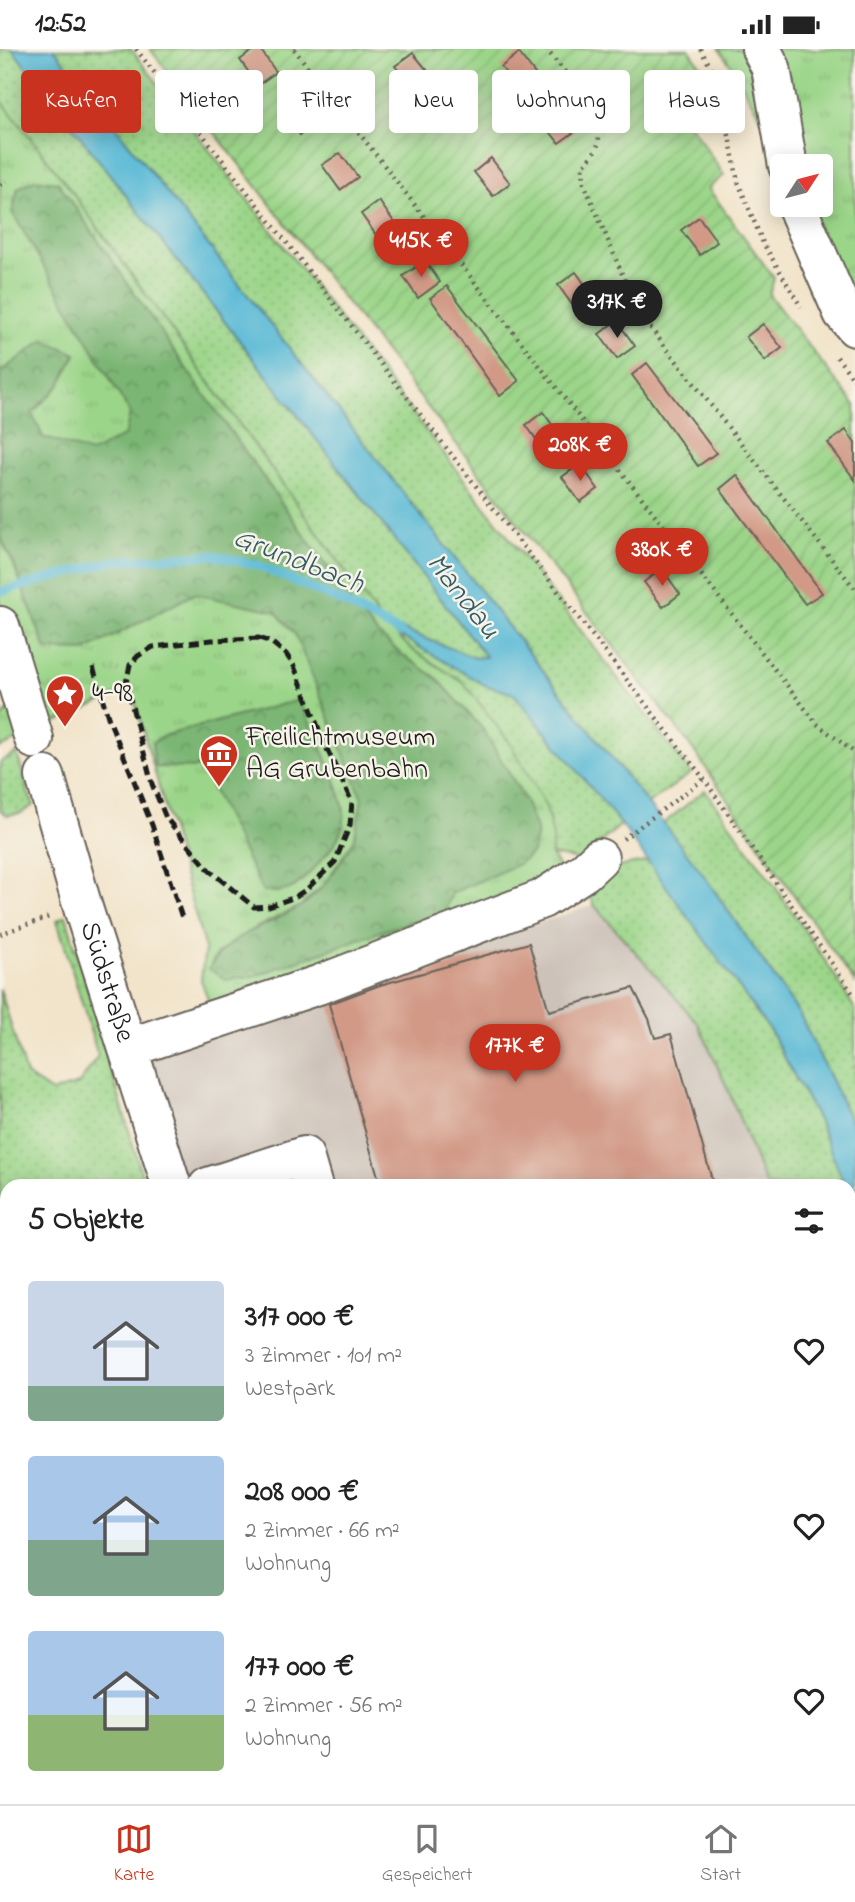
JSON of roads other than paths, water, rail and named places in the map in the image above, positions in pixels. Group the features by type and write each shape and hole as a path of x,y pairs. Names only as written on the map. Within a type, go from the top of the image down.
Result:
{"street":[{"path":"761,49 771,68 786,154"},
{"path":"801,217 843,313 855,327"},
{"path":"1,628 34,739"},
{"name":"Südstraße","path":"45,776 83,908 169,1179"},
{"path":"128,1048 318,985 542,899 599,858"},
{"path":"233,1179 304,1156 311,1179"}],"water":[{"path":"12,49 54,49 71,70 28,70"},
{"name":"Mandau","path":"77,133 120,133 700,870 800,1015 855,1130 855,1179 842,1179 818,1120 771,1032 621,824 514,694 485,685 395,633 392,628 399,628 475,658 486,657"}],"waterway":[{"name":"Grundbach","path":"0,592 113,561 212,555 257,565 340,601 401,633"}],"railway":[{"path":"259,638 271,642 286,654 294,666 326,747 352,802 350,825 335,862 307,889 293,898 269,906 254,907 210,871 166,818 152,784 126,683 130,665 138,656 153,647 259,638"},
{"path":"93,667 108,717 152,825 183,921"}],"place":[{"name":"4-98","path":"65,728"},
{"name":"Freilichtmuseum AG Grubenbahn","path":"219,788"}]}
